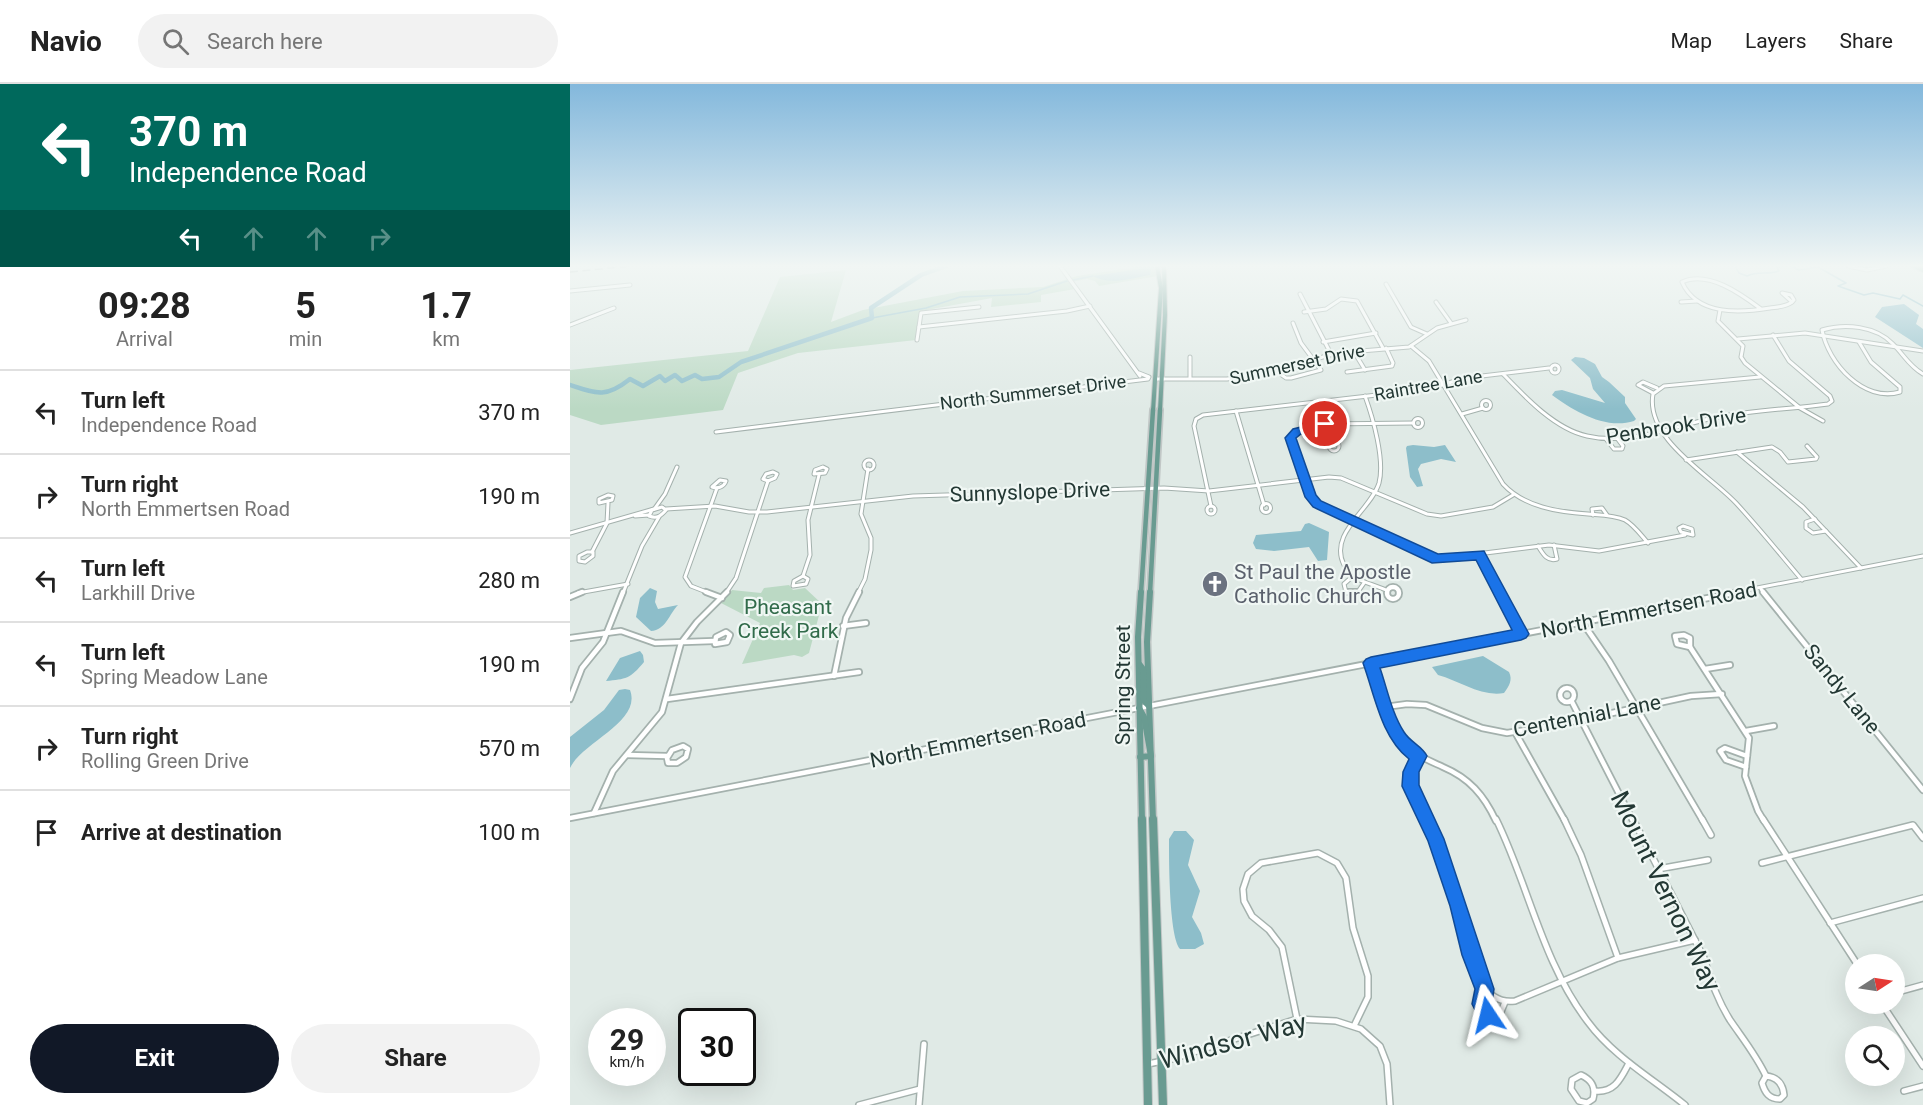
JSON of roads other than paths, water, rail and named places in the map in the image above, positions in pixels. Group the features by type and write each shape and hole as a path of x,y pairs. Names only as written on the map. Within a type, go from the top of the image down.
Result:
{"main road":[{"name":"Spring Street","path":"1160,314 1148,664 1163,1105"},
{"name":"Spring Street","path":"1149,1105 1139,665 1141,580 1147,489 1164,314"},
{"path":"1145,525 1153,525"},
{"path":"1141,580 1150,580"},
{"path":"1139,665 1148,664"},
{"path":"1139,665 1143,669 1144,701 1149,706"},
{"path":"1139,708 1145,715 1146,746 1151,756 1140,758"},
{"path":"1143,866 1154,865"}],"street":[{"path":"570,325 600,314"},
{"path":"917,339 921,314"},
{"path":"919,327 1043,314"},
{"path":"1096,314 1139,373 1137,378"},
{"path":"1307,314 1331,354"},
{"path":"1347,372 1392,366 1394,363 1365,314"},
{"path":"1403,314 1411,327 1428,334"},
{"path":"1445,314 1451,322"},
{"path":"1719,314 1718,321 1738,339 1743,346 1742,357 1760,377 1800,408 1823,422"},
{"path":"1466,320 1451,322 1411,346 1429,360 1503,484 1513,495 1565,512 1607,515 1625,520 1648,543"},
{"path":"1276,370 1286,378 1321,370 1312,359 1293,323"},
{"path":"1859,342 1863,353 1873,366 1900,387 1900,392 1891,394 1881,395 1869,391 1839,367 1827,351 1822,330 1861,327 1874,331 1897,347 1902,359 1923,374"},
{"path":"1323,342 1376,333"},
{"path":"1738,339 1786,333 1923,351"},
{"name":"Penbrook Drive","path":"1503,373 1523,394 1573,431 1585,436 1606,439 1663,430 1720,417 1828,404 1832,401 1830,396 1789,361 1773,334"},
{"name":"Summerset Drive","path":"1159,379 1227,379 1276,370 1353,350 1411,346"},
{"path":"1353,350 1365,370"},
{"path":"1190,357 1190,378"},
{"name":"Raintree Lane","path":"1209,491 1194,426 1199,416 1429,389 1464,378 1550,368"},
{"name":"North Summerset Drive","path":"716,432 1137,378 1148,379 1149,377 1139,373"},
{"path":"1653,393 1658,389 1760,377"},
{"path":"1653,393 1638,385 1643,382 1658,389"},
{"path":"1653,393 1653,409 1663,430 1686,460 1735,501 1802,580"},
{"path":"1365,396 1373,425 1381,473 1375,492 1353,520 1343,537 1341,548 1344,569 1352,577 1386,590"},
{"path":"1462,414 1483,408"},
{"path":"1236,411 1264,505"},
{"path":"1413,423 1325,424 1292,435 1290,441 1311,497 1317,504 1437,559 1554,545 1599,551 1685,535"},
{"path":"1325,424 1332,442"},
{"path":"1606,439 1614,449 1622,449 1623,446 1616,438"},
{"path":"1686,460 1772,447 1780,452 1788,462 1816,459 1817,457 1806,446"},
{"path":"1737,452 1791,496 1862,568"},
{"path":"570,699 582,668 603,642 648,532 650,516 666,494 677,466"},
{"path":"834,676 843,626 865,579 871,550 871,538 861,518 868,469"},
{"path":"802,576 810,555 808,526 819,475"},
{"name":"Sunnyslope Drive","path":"650,516 710,506 758,513 913,496 1156,488 1209,491 1337,477 1375,492"},
{"path":"594,813 608,779 656,722 667,699 681,643 697,622 722,598 738,574 768,481"},
{"path":"717,488 685,577 691,586 722,598"},
{"path":"1209,491 1211,506"},
{"path":"1375,492 1427,514 1441,516 1493,507 1513,495"},
{"path":"648,532 665,508 666,494"},
{"path":"592,552 609,520 608,502"},
{"path":"1593,515 1592,509 1596,507 1602,508 1607,515"},
{"path":"570,533 655,508 683,509"},
{"path":"631,516 650,516"},
{"path":"1815,519 1806,522 1806,528 1814,533 1826,531"},
{"path":"1538,546 1546,558 1552,560 1557,558 1554,545"},
{"path":"1480,555 1521,634"},
{"name":"North Emmertsen Road","path":"570,818 1923,556"},
{"path":"1352,577 1344,584 1346,592 1357,593 1364,583"},
{"path":"570,597 580,592 628,584"},
{"name":"Sandy Lane","path":"1761,589 1923,790"},
{"path":"843,626 866,623"},
{"path":"1583,623 1636,707 1712,836"},
{"path":"570,638 621,631 651,643 714,641"},
{"path":"1690,647 1749,738 1745,776 1758,810 1850,954"},
{"path":"1371,663 1398,738 1419,756 1462,776 1476,788 1488,804 1561,982 1590,1024 1629,1063 1685,1105"},
{"path":"1705,669 1730,665"},
{"path":"667,699 859,672"},
{"name":"Centennial Lane","path":"1385,707 1407,704 1426,705 1487,730 1515,732 1690,696 1722,694"},
{"name":"Mount Vernon Way","path":"1572,702 1704,958 1711,982 1729,1018 1753,1050 1766,1076"},
{"path":"1746,731 1774,726"},
{"path":"1515,732 1556,803 1581,855 1618,958"},
{"path":"627,755 668,756 680,747 686,747 688,751 686,757 677,764 668,763 668,756"},
{"path":"1746,767 1726,760 1720,751 1725,748 1747,756"},
{"path":"1419,756 1411,772 1411,786 1436,839 1484,989 1482,1004 1488,1015 1500,1014 1505,1002"},
{"path":"1762,863 1913,825 1923,838"},
{"path":"1297,1018 1282,947 1269,930 1252,916 1244,902 1243,889 1246,878 1261,863 1318,853 1333,860 1343,871 1348,888 1353,928 1369,980 1368,997 1354,1026 1369,1034 1379,1044 1386,1057 1390,1105"},
{"path":"1658,869 1708,860"},
{"path":"1830,923 1923,898"},
{"path":"1484,989 1494,998 1505,1002 1515,1001 1618,958 1695,940"},
{"path":"1905,990 1923,985"},
{"path":"1889,1014 1923,1066"},
{"name":"Windsor Way","path":"1147,1064 1297,1018 1324,1018 1354,1026"},
{"path":"919,1105 924,1044"},
{"path":"1595,1091 1607,1092 1614,1089 1629,1063"},
{"path":"1577,1076 1585,1076 1595,1091 1593,1099 1583,1103 1573,1094 1572,1080 1577,1076"},
{"path":"1904,1092 1923,1086"},
{"path":"859,1105 920,1089"}],"water":[{"path":"1877,314 1917,314 1919,315 1916,324 1923,329 1923,348 1875,317"},
{"path":"1575,357 1584,358 1595,364 1602,377 1625,397 1625,403 1636,419 1634,421 1612,423 1601,421 1580,413 1552,395 1555,391 1562,390 1605,403 1593,389 1590,378 1571,360"},
{"path":"1413,445 1434,447 1445,445 1456,462 1441,459 1421,464 1418,469 1423,486 1417,487 1410,477 1406,448"},
{"path":"1309,523 1329,532 1327,560 1318,561 1309,547 1274,551 1256,549 1253,543 1256,535 1301,531 1305,524"},
{"path":"650,588 657,591 655,602 658,609 678,605 664,625 651,631 636,617 640,598"},
{"path":"640,651 644,662 635,672 623,679 606,681 620,658"},
{"path":"1483,656 1509,672 1509,685 1504,693 1487,693 1471,688 1438,675 1432,667"},
{"path":"619,690 630,690 631,701 628,712 620,722 577,758 570,768 570,737 604,710"},
{"path":"1174,831 1186,831 1194,840 1188,865 1200,891 1192,917 1204,944 1195,949 1180,949 1176,941 1170,897 1169,839"}],"waterway":[{"path":"570,385 587,391 608,392 630,379 643,386 660,376 665,381 675,375 682,381 695,375 702,379 719,377 741,362 872,318 872,314"},
{"path":"872,318 896,314"}],"place":[{"name":"St Paul the Apostle Catholic Church","path":"1215,584"}],"park label":[{"name":"Pheasant Creek Park","path":"788,619"}]}
